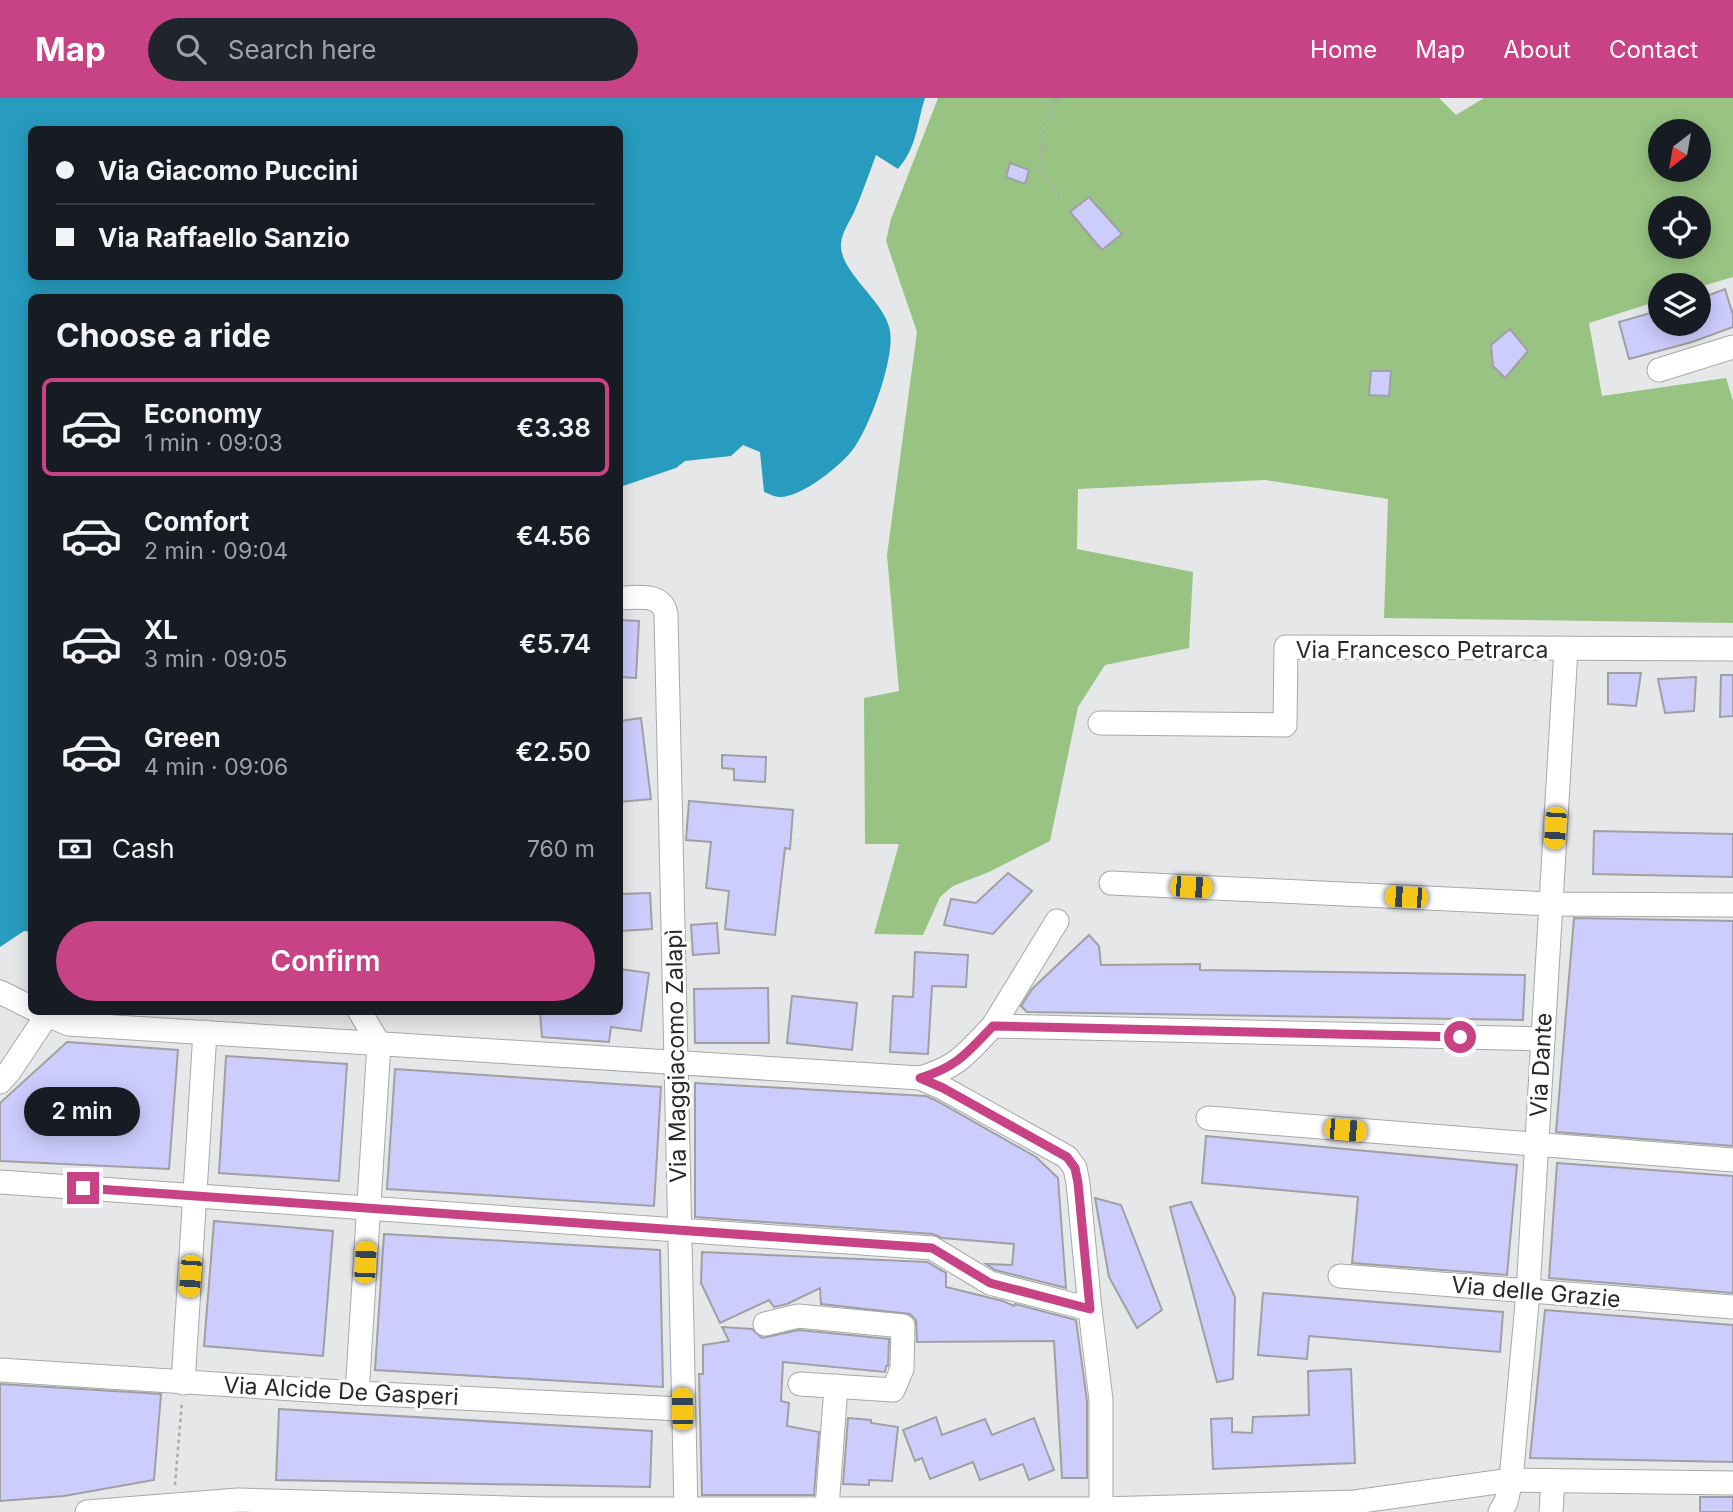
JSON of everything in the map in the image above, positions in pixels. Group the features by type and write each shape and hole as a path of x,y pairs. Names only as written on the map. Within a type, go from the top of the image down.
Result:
{"street":[{"path":"1659,370 1733,346"},
{"name":"Via Maggiacomo Zalapì","path":"623,598 654,598 662,603 666,614 685,1511"},
{"name":"Via Francesco Petrarca","path":"1100,723 1285,725 1286,648 1733,649"},
{"name":"Via Dante","path":"1500,1512 1506,1502 1511,1480 1528,1292 1566,649"},
{"path":"1111,883 1551,904 1733,905"},
{"path":"48,1015 69,1024 920,1078 942,1072 958,1062 993,1026 1057,921"},
{"path":"0,992 28,1006"},
{"path":"0,1082 9,1072 39,1015"},
{"path":"357,1393 379,1044 362,1015"},
{"path":"993,1026 1543,1040"},
{"path":"183,1382 205,1032"},
{"path":"920,1078 1067,1157 1075,1168 1101,1399 1101,1509"},
{"path":"1208,1118 1733,1160"},
{"path":"0,1182 932,1248 990,1283 1090,1309"},
{"name":"Via delle Grazie","path":"1340,1276 1733,1307"},
{"path":"765,1324 798,1316 903,1326 902,1369 893,1390 800,1384"},
{"name":"Via Alcide De Gasperi","path":"0,1370 357,1393 682,1409"},
{"path":"827,1508 836,1386"},
{"path":"87,1512 133,1511 174,1506 685,1511 827,1508 1101,1509 1355,1502 1511,1480 1733,1483"},
{"path":"1551,1512 1553,1481"}],"path":[{"path":"1057,98 1045,122 1039,168 1061,198"},
{"path":"174,1506 183,1382"}],"green space":[{"path":"938,98 1439,98 1456,115 1484,98 1733,98 1733,277 1711,283 1711,273 1648,273 1648,304 1589,323 1602,396 1726,378 1733,401 1733,623 1384,618 1388,499 1265,480 1078,489 1077,549 1193,572 1189,648 1105,665 1078,707 1050,841 989,872 953,886 940,897 923,935 874,934 899,844 865,844 864,698 899,691 887,555 917,332 886,241 891,219"}],"water":[{"path":"0,98 925,98 913,143 898,169 876,155 841,244 847,265 880,309 890,331 889,358 880,391 860,438 848,455 820,479 788,496 777,497 764,492 760,452 743,445 731,456 685,461 676,468 623,486 623,294 28,294 28,932 24,931 0,947"}],"building":[{"path":"1010,163 1029,170 1025,184 1006,177"},
{"path":"1089,197 1122,234 1102,250 1070,212"},
{"path":"1725,289 1733,315 1733,327 1711,335 1711,294"},
{"path":"1648,314 1648,336 1708,336 1629,359 1619,322"},
{"path":"1510,329 1528,351 1505,378 1493,366 1491,345"},
{"path":"1371,371 1391,371 1389,396 1369,395"},
{"path":"623,620 639,621 636,678 623,677"},
{"path":"1608,673 1641,673 1636,706 1608,704"},
{"path":"1721,675 1733,675 1733,716 1720,717"},
{"path":"1696,677 1694,711 1665,713 1658,679"},
{"path":"641,718 651,799 623,802 623,721"},
{"path":"722,755 766,757 765,782 734,780 734,769 722,768"},
{"path":"689,801 793,810 790,849 785,848 775,935 725,929 729,891 706,888 711,842 686,840"},
{"path":"1594,831 1733,834 1733,877 1593,874"},
{"path":"1008,873 1032,891 993,934 944,925 951,899 976,903"},
{"path":"650,893 652,929 623,931 623,894"},
{"path":"1574,918 1733,921 1733,1146 1556,1132"},
{"path":"717,923 719,953 693,955 691,925"},
{"path":"1089,935 1099,946 1101,965 1200,964 1200,970 1525,975 1523,1020 1027,1012 1021,1006 1032,989"},
{"path":"915,952 968,955 966,987 932,986 928,1054 890,1052 893,996 913,997"},
{"path":"623,969 649,973 641,1031 611,1027 609,1042 542,1037 540,1015 623,1015"},
{"path":"768,988 769,1043 695,1043 694,989"},
{"path":"792,996 857,1003 852,1050 787,1043"},
{"path":"67,1042 178,1050 169,1169 0,1161 0,1103"},
{"path":"226,1056 347,1064 339,1181 219,1173"},
{"path":"395,1069 661,1087 654,1206 387,1189"},
{"path":"695,1083 926,1096 937,1101 1036,1157 1058,1178 1066,1288 995,1270 986,1264 1012,1265 1014,1244 942,1238 933,1234 695,1217"},
{"path":"1206,1136 1517,1165 1507,1275 1352,1263 1358,1197 1202,1183"},
{"path":"1557,1163 1733,1176 1733,1293 1549,1278"},
{"path":"1095,1198 1121,1205 1162,1310 1137,1328 1109,1277"},
{"path":"1191,1202 1235,1297 1233,1379 1217,1382 1170,1207"},
{"path":"214,1221 333,1231 323,1356 204,1346"},
{"path":"384,1234 660,1250 663,1387 375,1370"},
{"path":"702,1252 927,1262 946,1273 946,1287 1076,1320 1087,1401 1087,1478 1062,1478 1054,1341 917,1342 916,1320 910,1314 821,1304 820,1288 787,1304 774,1307 769,1300 720,1323 701,1283"},
{"path":"1263,1293 1503,1312 1500,1352 1309,1336 1307,1359 1258,1355"},
{"path":"1545,1310 1733,1325 1733,1462 1530,1458"},
{"path":"722,1327 752,1329 762,1338 799,1330 889,1339 888,1366 885,1372 783,1362 781,1401 789,1403 787,1426 819,1432 814,1495 702,1495 699,1374 703,1374 703,1345 729,1341"},
{"path":"1351,1369 1355,1463 1213,1469 1211,1419 1232,1418 1232,1432 1252,1433 1253,1417 1309,1415 1308,1371"},
{"path":"0,1384 161,1394 154,1480 64,1496 0,1501"},
{"path":"279,1409 652,1431 650,1487 276,1480"},
{"path":"936,1417 942,1435 985,1419 992,1435 1034,1418 1054,1470 1029,1480 1023,1464 980,1480 973,1462 930,1479 922,1458 915,1461 903,1430"},
{"path":"848,1418 871,1420 871,1423 898,1427 892,1481 869,1480 869,1485 843,1484"},
{"path":"1700,1497 1733,1497 1733,1512 1700,1512"}],"route":[{"path":"83,1188 932,1248 990,1283 1090,1309 1078,1183 1075,1168 1067,1157 920,1078 942,1072 958,1062 993,1026 1460,1037"}]}
